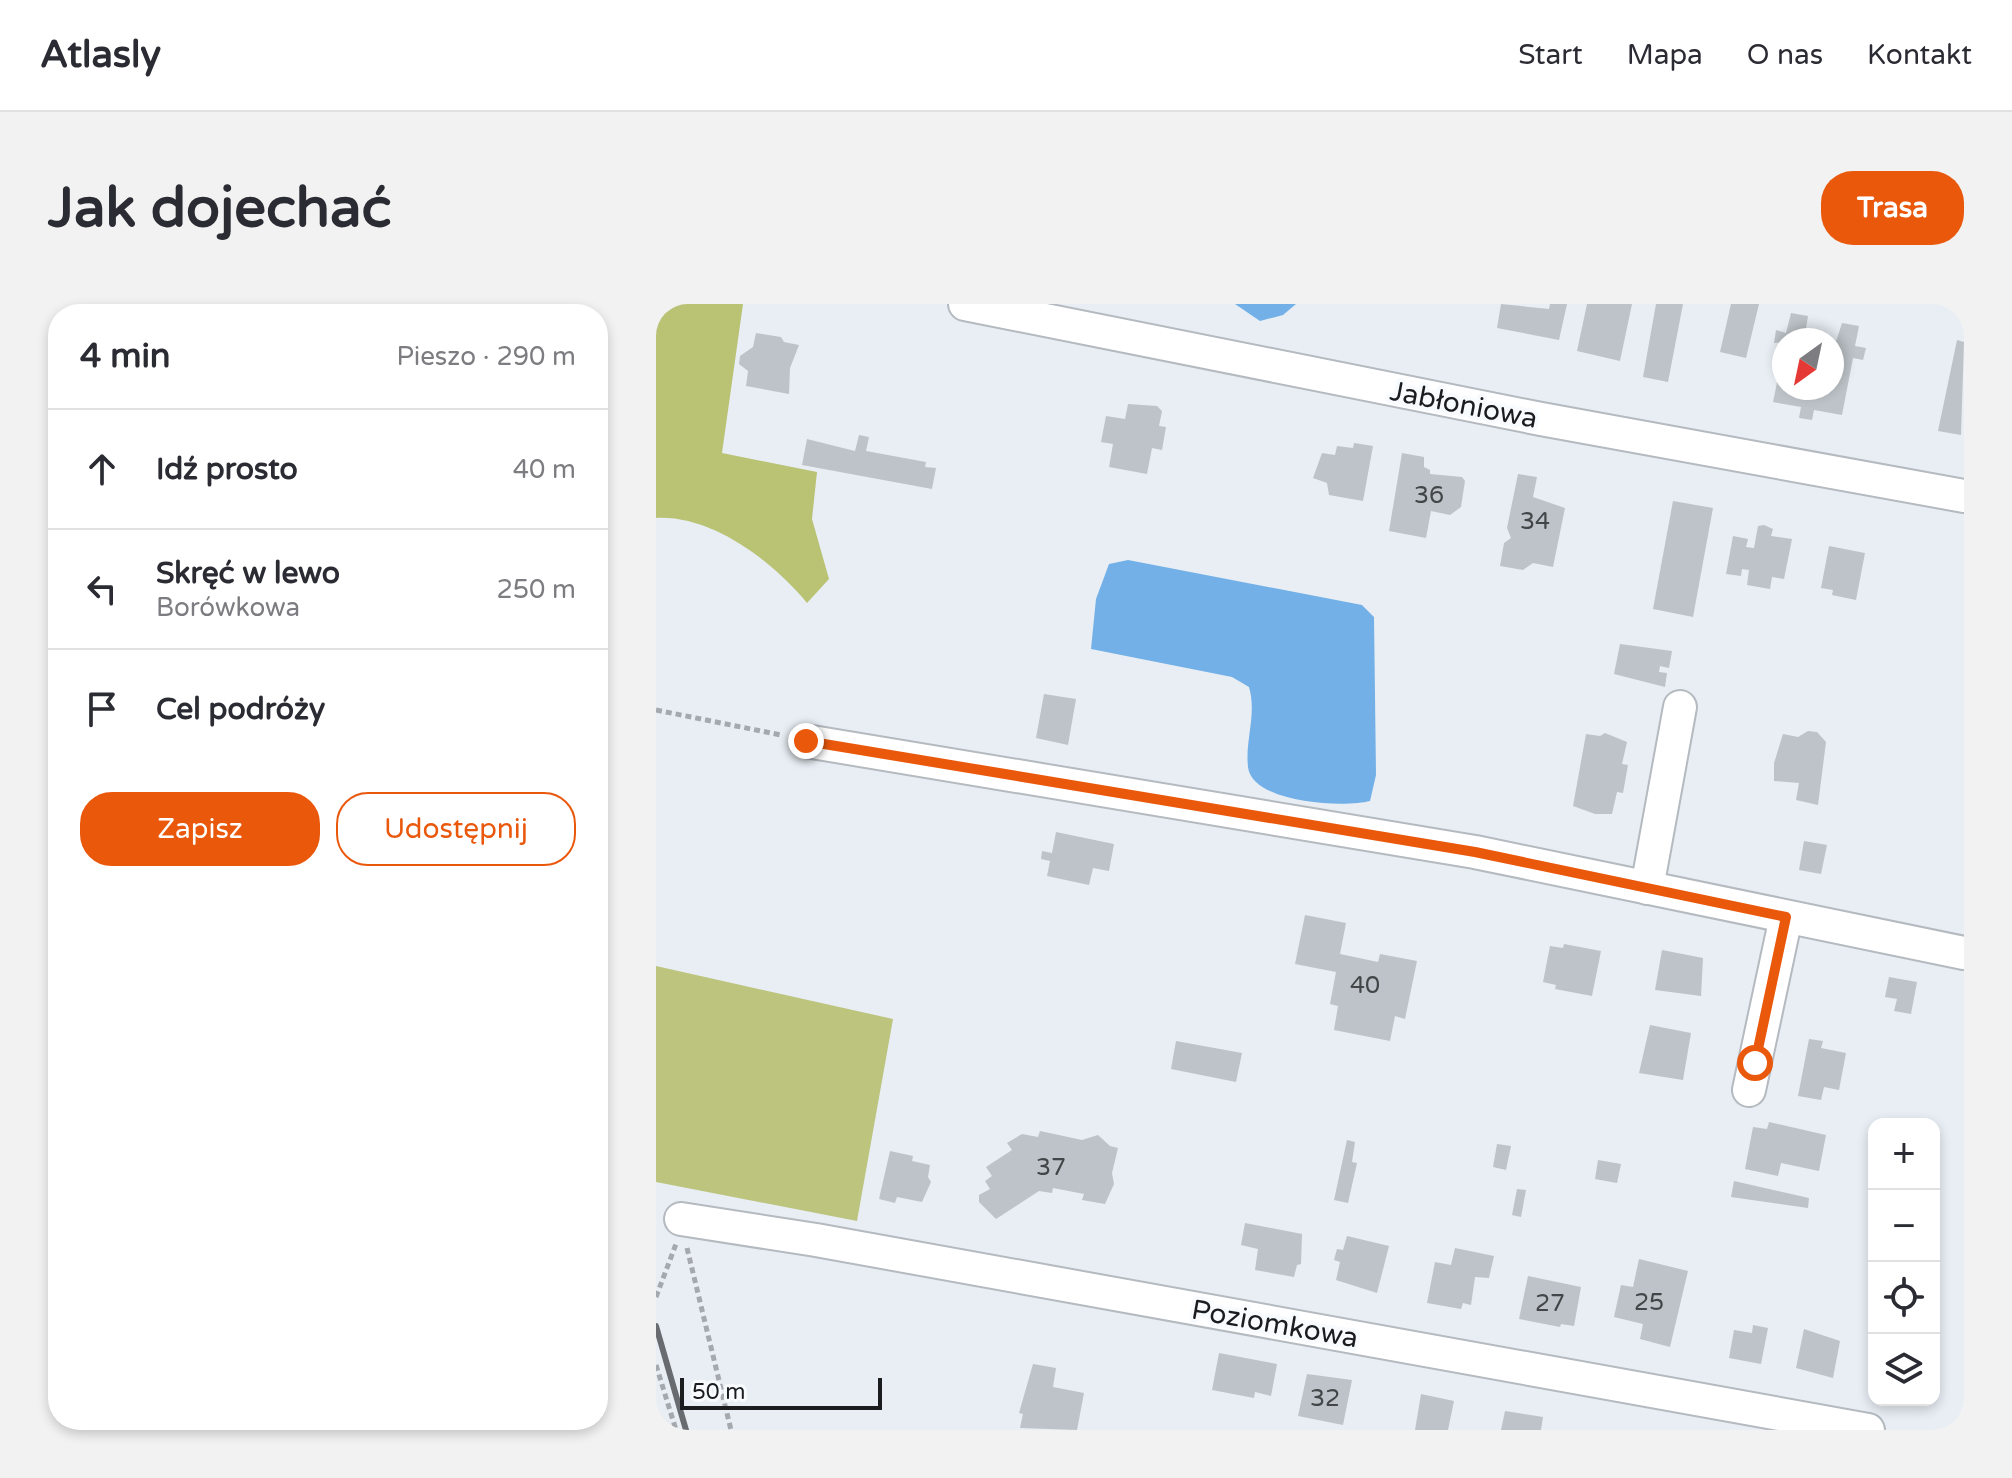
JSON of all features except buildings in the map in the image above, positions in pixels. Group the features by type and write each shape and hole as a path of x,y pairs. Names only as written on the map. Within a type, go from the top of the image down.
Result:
{"street":[{"name":"Jabłoniowa","path":"965,304 1541,419 1964,496"},
{"path":"1647,888 1680,707"},
{"path":"806,741 1475,852 1964,953"},
{"path":"1749,1090 1786,917"},
{"name":"Poziomkowa","path":"681,1219 816,1240 1868,1430"}],"path":[{"path":"656,710 806,741"},
{"path":"656,1297 674,1254 681,1219"},
{"path":"681,1219 731,1430"},
{"path":"656,1365 676,1430"}],"green space":[{"path":"656,304 743,304 722,453 817,472 812,519 829,579 807,603 777,572 740,544 699,524 656,518"},
{"path":"656,966 893,1019 857,1221 656,1182"}],"water":[{"path":"1235,304 1296,304 1283,315 1260,321"},
{"path":"1128,560 1362,605 1374,617 1376,775 1370,801 1340,804 1300,800 1265,788 1253,779 1248,767 1249,687 1232,677 1091,649 1096,599 1109,564"}],"railway":[{"path":"656,1326 686,1430"}],"route":[{"path":"806,741 1475,852 1786,917 1755,1063"}]}
